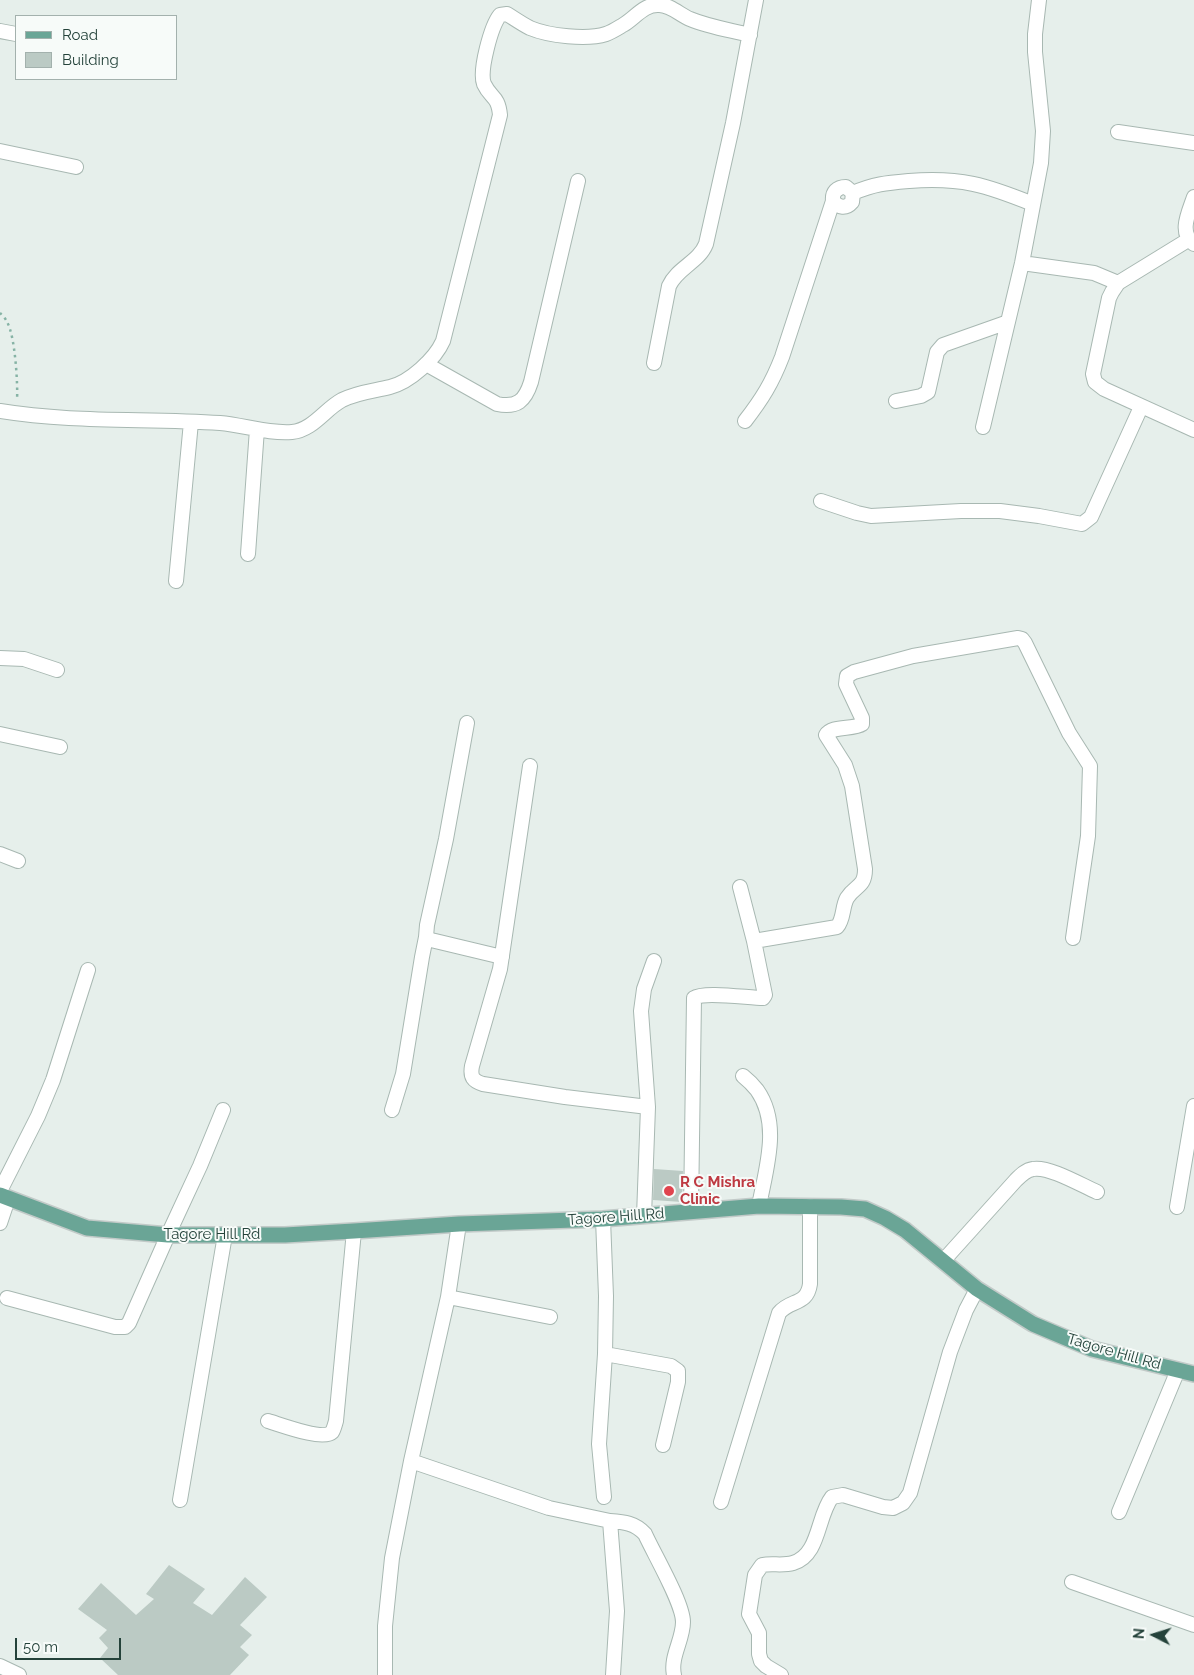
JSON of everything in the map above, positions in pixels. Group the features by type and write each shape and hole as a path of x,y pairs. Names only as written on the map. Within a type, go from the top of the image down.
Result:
{"main road":[{"name":"Tagore Hill Rd","path":"3,1195 87,1228 168,1235 354,1232 459,1224 603,1219 760,1206 841,1206 865,1210 886,1218 906,1230 977,1289 1033,1324 1092,1349 1194,1374"}],"street":[{"path":"654,363 669,286 675,276 703,251 706,244 756,0"},
{"path":"983,427 1022,263 1041,163 1043,132 1035,52 1035,34 1040,0"},
{"path":"0,411 65,418 221,424 285,432 303,429 341,400 405,381 436,354 443,341 500,115 497,100 488,90 482,76 494,23 500,16 507,14 529,27 545,33 595,36 606,34 650,6 661,5 690,19 750,34"},
{"path":"0,31 15,34"},
{"path":"1118,132 1194,143"},
{"path":"0,151 76,167"},
{"path":"745,421 761,400 776,373 834,201 833,196 837,189 846,187 853,193 870,185 945,179 980,184 1033,204"},
{"path":"423,366 497,404 516,404 526,396 531,382 578,181"},
{"path":"1194,197 1185,226 1186,236 1191,242 1118,283 1112,292 1109,298 1093,378 1098,386 1194,430"},
{"path":"1022,263 1094,273 1118,283"},
{"path":"896,401 921,396 928,392 937,352 943,345 1008,322"},
{"path":"821,501 871,516 1000,511 1082,524 1091,517 1141,407"},
{"path":"176,581 191,422"},
{"path":"248,554 257,429"},
{"path":"754,941 837,927 847,899 865,878 852,786 845,765 826,735 828,732 862,724 862,718 846,684 848,676 854,672 913,656 1018,638 1022,639 1025,643 1071,738 1090,766 1088,836 1073,938"},
{"path":"0,658 24,659 57,670"},
{"path":"392,1110 404,1074 427,924 446,839 467,723"},
{"path":"0,734 60,747"},
{"path":"530,766 502,957 472,1066 473,1080 483,1084 565,1097 648,1107"},
{"path":"0,854 18,860"},
{"path":"691,1211 694,998 710,995 764,998 765,993 740,886"},
{"path":"426,937 431,940 502,957"},
{"path":"644,1216 648,1107 641,1011 644,989 654,961"},
{"path":"0,1223 3,1195 53,1080 88,970"},
{"path":"744,1076 757,1089 768,1115 770,1126 771,1137 760,1206"},
{"path":"1176,1207 1194,1106"},
{"path":"7,1298 107,1326 125,1327 134,1315 200,1166 222,1110"},
{"path":"943,1261 1026,1171 1040,1169 1050,1171 1097,1192"},
{"path":"721,1502 780,1313 808,1294 810,1206"},
{"path":"603,1219 606,1296 600,1444 604,1497"},
{"path":"385,1675 386,1608 392,1558 410,1461 448,1297 459,1224"},
{"path":"268,1421 322,1435 332,1432 336,1421 354,1232"},
{"path":"180,1500 224,1235"},
{"path":"781,1675 766,1666 761,1661 759,1654 759,1633 749,1614 755,1575 762,1565 785,1565 796,1562 805,1556 813,1544 827,1504 832,1497 843,1495 883,1508 893,1508 903,1503 910,1493 950,1352 966,1310 977,1289"},
{"path":"448,1297 550,1317"},
{"path":"605,1354 670,1366 678,1371 678,1382 663,1445"},
{"path":"1119,1512 1178,1370"},
{"path":"410,1461 549,1508 630,1524 640,1528 645,1534 681,1608 683,1624 674,1660 674,1675"},
{"path":"610,1521 617,1611 613,1675"},
{"path":"1072,1582 1194,1625"},
{"path":"0,1666 19,1675"}],"path":[{"path":"0,313 8,323 12,339 18,398 15,414"}],"building":[{"path":"654,1169 683,1171 682,1202 653,1200"},
{"path":"169,1565 205,1589 193,1603 212,1615 245,1577 267,1597 240,1625 252,1635 240,1647 249,1655 230,1675 118,1675 100,1658 108,1648 99,1638 107,1630 78,1609 101,1583 136,1615 154,1599 146,1594"}],"place":[{"name":"R C Mishra Clinic","path":"669,1191"}]}
